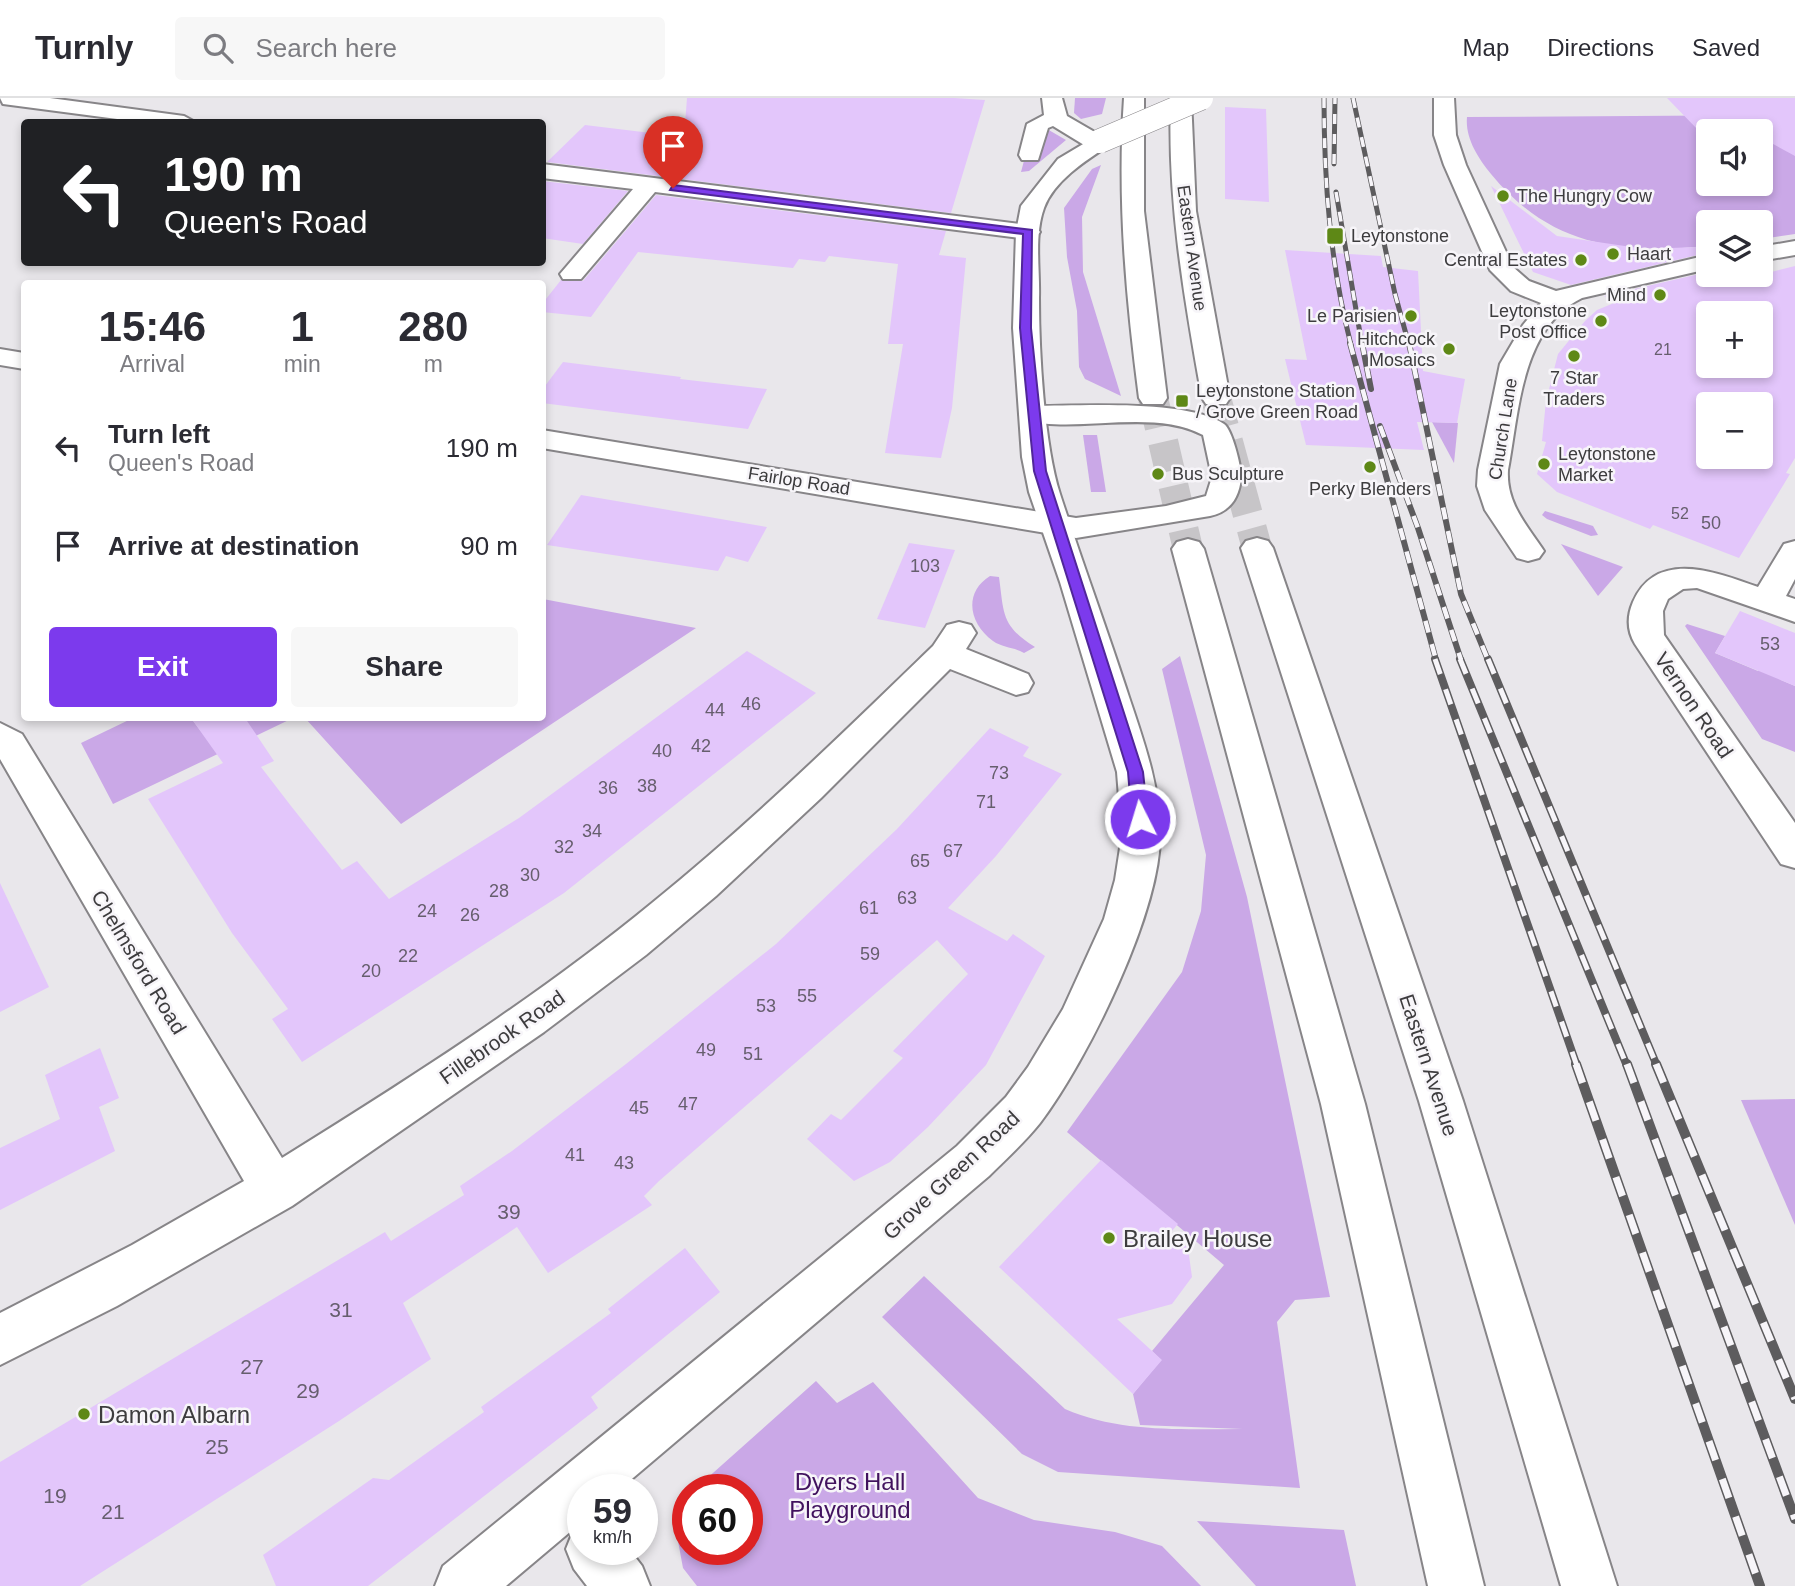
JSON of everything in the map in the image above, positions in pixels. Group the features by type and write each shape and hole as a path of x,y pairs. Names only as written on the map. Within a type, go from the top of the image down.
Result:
{"main road":[{"path":"3,98 161,119"},
{"path":"1134,98 1130,148 1132,217 1153,398"},
{"name":"Eastern Avenue","path":"1181,98 1182,186 1191,263 1216,398"},
{"name":"Grove Green Road","path":"624,1474 974,1161 1037,1091 1079,1020 1124,919 1135,880 1141,835 1136,772 1076,582 1055,526 1040,471 1026,328 1028,232 1033,206 1066,164 1099,142 1201,98"},
{"path":"1444,98 1445,135 1455,165 1502,270 1520,286 1557,300 1598,286 1696,265"},
{"path":"1030,155 1038,124 1054,108 1099,142"},
{"path":"546,172 1028,232"},
{"path":"572,274 649,185"},
{"path":"1773,252 1795,248"},
{"name":"Church Lane","path":"1528,551 1500,510 1492,486 1493,470 1514,364 1536,325 1557,300"},
{"path":"0,357 21,360"},
{"path":"1033,414 1173,418 1202,422 1216,431 1224,458 1227,477 1220,500 1210,507 1092,527 1055,526"},
{"name":"Fairlop Road","path":"546,440 1055,526"},
{"name":"Eastern Avenue","path":"1257,548 1441,1101 1589,1586"},
{"path":"1188,549 1343,1104 1456,1586"},
{"path":"1781,606 1795,551"},
{"name":"Vernon Road","path":"1781,606 1700,578 1676,578 1653,597 1644,612 1647,636 1795,853"},
{"name":"Fillebrook Road","path":"0,1340 81,1301 275,1190 508,1035 665,916 822,776 952,644 1016,683"},
{"name":"Chelmsford Road","path":"0,736 9,743 275,1190"},
{"name":"Grove Green Road","path":"463,1586 567,1523"},
{"path":"606,1565 622,1586"}],"green space":[{"path":"1075,98 1106,98 1102,114 1081,119 1074,113"},
{"path":"1795,115 1795,234 1773,237 1773,210 1696,210 1696,247 1645,248 1616,246 1589,240 1563,231 1538,217 1514,198 1491,174 1477,154 1467,117"},
{"path":"1047,129 1066,140 1029,171 1021,172 1025,157"},
{"path":"1101,165 1082,217 1083,272 1121,396 1085,379 1079,367 1077,311 1067,257 1064,208 1092,169"},
{"path":"1432,422 1458,423 1454,463"},
{"path":"1083,435 1097,435 1106,492 1091,492"},
{"path":"1545,511 1593,526 1598,535 1591,536 1547,519 1542,515"},
{"path":"1561,544 1623,567 1598,596"},
{"path":"990,576 999,577 1006,618 1010,625 1035,647 1024,653 993,641 978,626 974,617 972,608 976,590"},
{"path":"546,600 696,628 401,824 308,721 546,721"},
{"path":"1687,624 1725,636 1715,653 1758,671 1769,653 1781,680 1795,686 1795,752 1762,739 1685,626"},
{"path":"1180,656 1247,897 1330,1297 1295,1300 1277,1322 1300,1488 1058,1472 1022,1454 882,1317 924,1276 1065,1409 1086,1417 1130,1426 1243,1429 1140,1425 1133,1394 1161,1360 1152,1351 1224,1265 1067,1132 1182,972 1201,911 1206,855 1162,669"},
{"path":"127,721 193,721 200,730 216,733 242,721 287,721 113,804 81,743"},
{"path":"1795,1099 1795,1225 1741,1100"},
{"name":"Dyers Hall Playground","path":"816,1381 837,1403 873,1382 978,1498 1034,1520 1115,1532 1162,1546 1201,1586 697,1586 682,1565 763,1565 763,1474 712,1474"},
{"path":"1197,1521 1344,1530 1356,1586 1256,1586"}],"building":[{"path":"687,98 985,100 951,213 547,162 585,125 684,137"},
{"path":"1667,98 1795,98 1795,156 1773,144 1773,119 1696,119 1696,128"},
{"path":"1225,107 1266,109 1269,202 1225,199"},
{"path":"546,181 628,191 583,244 546,239"},
{"path":"1491,186 1557,236 1645,249 1696,247 1696,255 1571,285 1533,272"},
{"path":"656,195 946,231 939,255 966,258 952,408 941,458 885,453 903,344 888,344 898,264 829,256 825,262 799,259 793,268 638,252 591,317 546,312 546,299 561,280 583,281"},
{"path":"1285,250 1381,256 1383,267 1418,271 1423,371 1465,379 1457,423 1417,422 1424,450 1306,445 1285,359 1307,360"},
{"path":"1795,266 1795,458 1786,473 1790,474 1739,558 1653,525 1650,529 1557,492 1537,474 1546,442 1542,441 1546,401 1558,354 1597,310 1619,301 1604,296 1696,275 1696,287 1773,287 1773,272"},
{"path":"563,362 767,389 748,429 546,404 546,385"},
{"path":"581,495 767,527 748,562 726,556 718,571 547,545"},
{"path":"909,543 955,550 925,628 877,619"},
{"path":"1740,611 1795,633 1795,686 1715,653"},
{"path":"747,651 816,693 564,893 302,1062 272,1019 288,1009 232,933 148,799 223,763 193,721 247,721 274,761 261,767 342,870 357,861 389,899 519,818"},
{"path":"990,728 1029,747 1023,756 1062,774 996,856 948,908 1007,941 1013,934 1045,956 986,1065 928,1127 890,1162 854,1181 807,1139 831,1114 841,1120 903,1058 893,1051 968,974 937,940 659,1181 644,1196 652,1205 548,1273 517,1227 403,1303 431,1359 339,1421 80,1586 0,1586 0,1462 385,1232 391,1241 464,1195 460,1186 512,1151 626,1064 776,944 897,829"},
{"path":"0,883 49,987 0,1012"},
{"path":"100,1048 119,1098 99,1107 115,1151 0,1210 0,1148 60,1119 45,1075"},
{"path":"1101,1160 1178,1224 1170,1233 1188,1248 1192,1277 1172,1304 1117,1319 1162,1360 1133,1394 999,1267"},
{"path":"685,1248 720,1292 591,1397 598,1408 368,1586 276,1586 263,1555 373,1478 389,1480 484,1412 481,1407 611,1313 608,1309"}],"tunnel":[{"path":"1153,398 1188,549"},
{"path":"1216,398 1257,548"}],"railway":[{"path":"1324,98 1325,160 1333,253 1351,345"},
{"path":"1334,164 1335,98"},
{"path":"1353,98 1395,294 1409,345"},
{"path":"1336,192 1362,345"},
{"path":"1350,343 1436,660"},
{"path":"1362,343 1371,389"},
{"path":"1409,343 1461,594 1488,660"},
{"path":"1380,426 1418,528 1461,660"},
{"path":"1435,659 1577,1066"},
{"path":"1460,659 1627,1066"},
{"path":"1488,659 1657,1066"},
{"path":"1576,1064 1760,1586"},
{"path":"1627,1064 1795,1519"},
{"path":"1656,1064 1795,1399"}],"place":[{"name":"The Hungry Cow","path":"1503,196"},
{"name":"Leytonstone","path":"1335,236"},
{"name":"Haart","path":"1613,254"},
{"name":"Central Estates","path":"1581,260"},
{"name":"Mind","path":"1660,295"},
{"name":"Le Parisien","path":"1411,316"},
{"name":"Leytonstone Post Office","path":"1601,321"},
{"name":"Hitchcock Mosaics","path":"1449,349"},
{"name":"7 Star Traders","path":"1574,356"},
{"name":"Leytonstone Station / Grove Green Road","path":"1182,401"},
{"name":"Leytonstone Market","path":"1544,464"},
{"name":"Perky Blenders","path":"1370,467"},
{"name":"Bus Sculpture","path":"1158,474"},
{"name":"Brailey House","path":"1109,1238"},
{"name":"Damon Albarn","path":"84,1414"}],"route":[{"path":"673,188 1028,232 1026,328 1037,457 1055,526 1076,582 1136,772 1140,819"}]}
